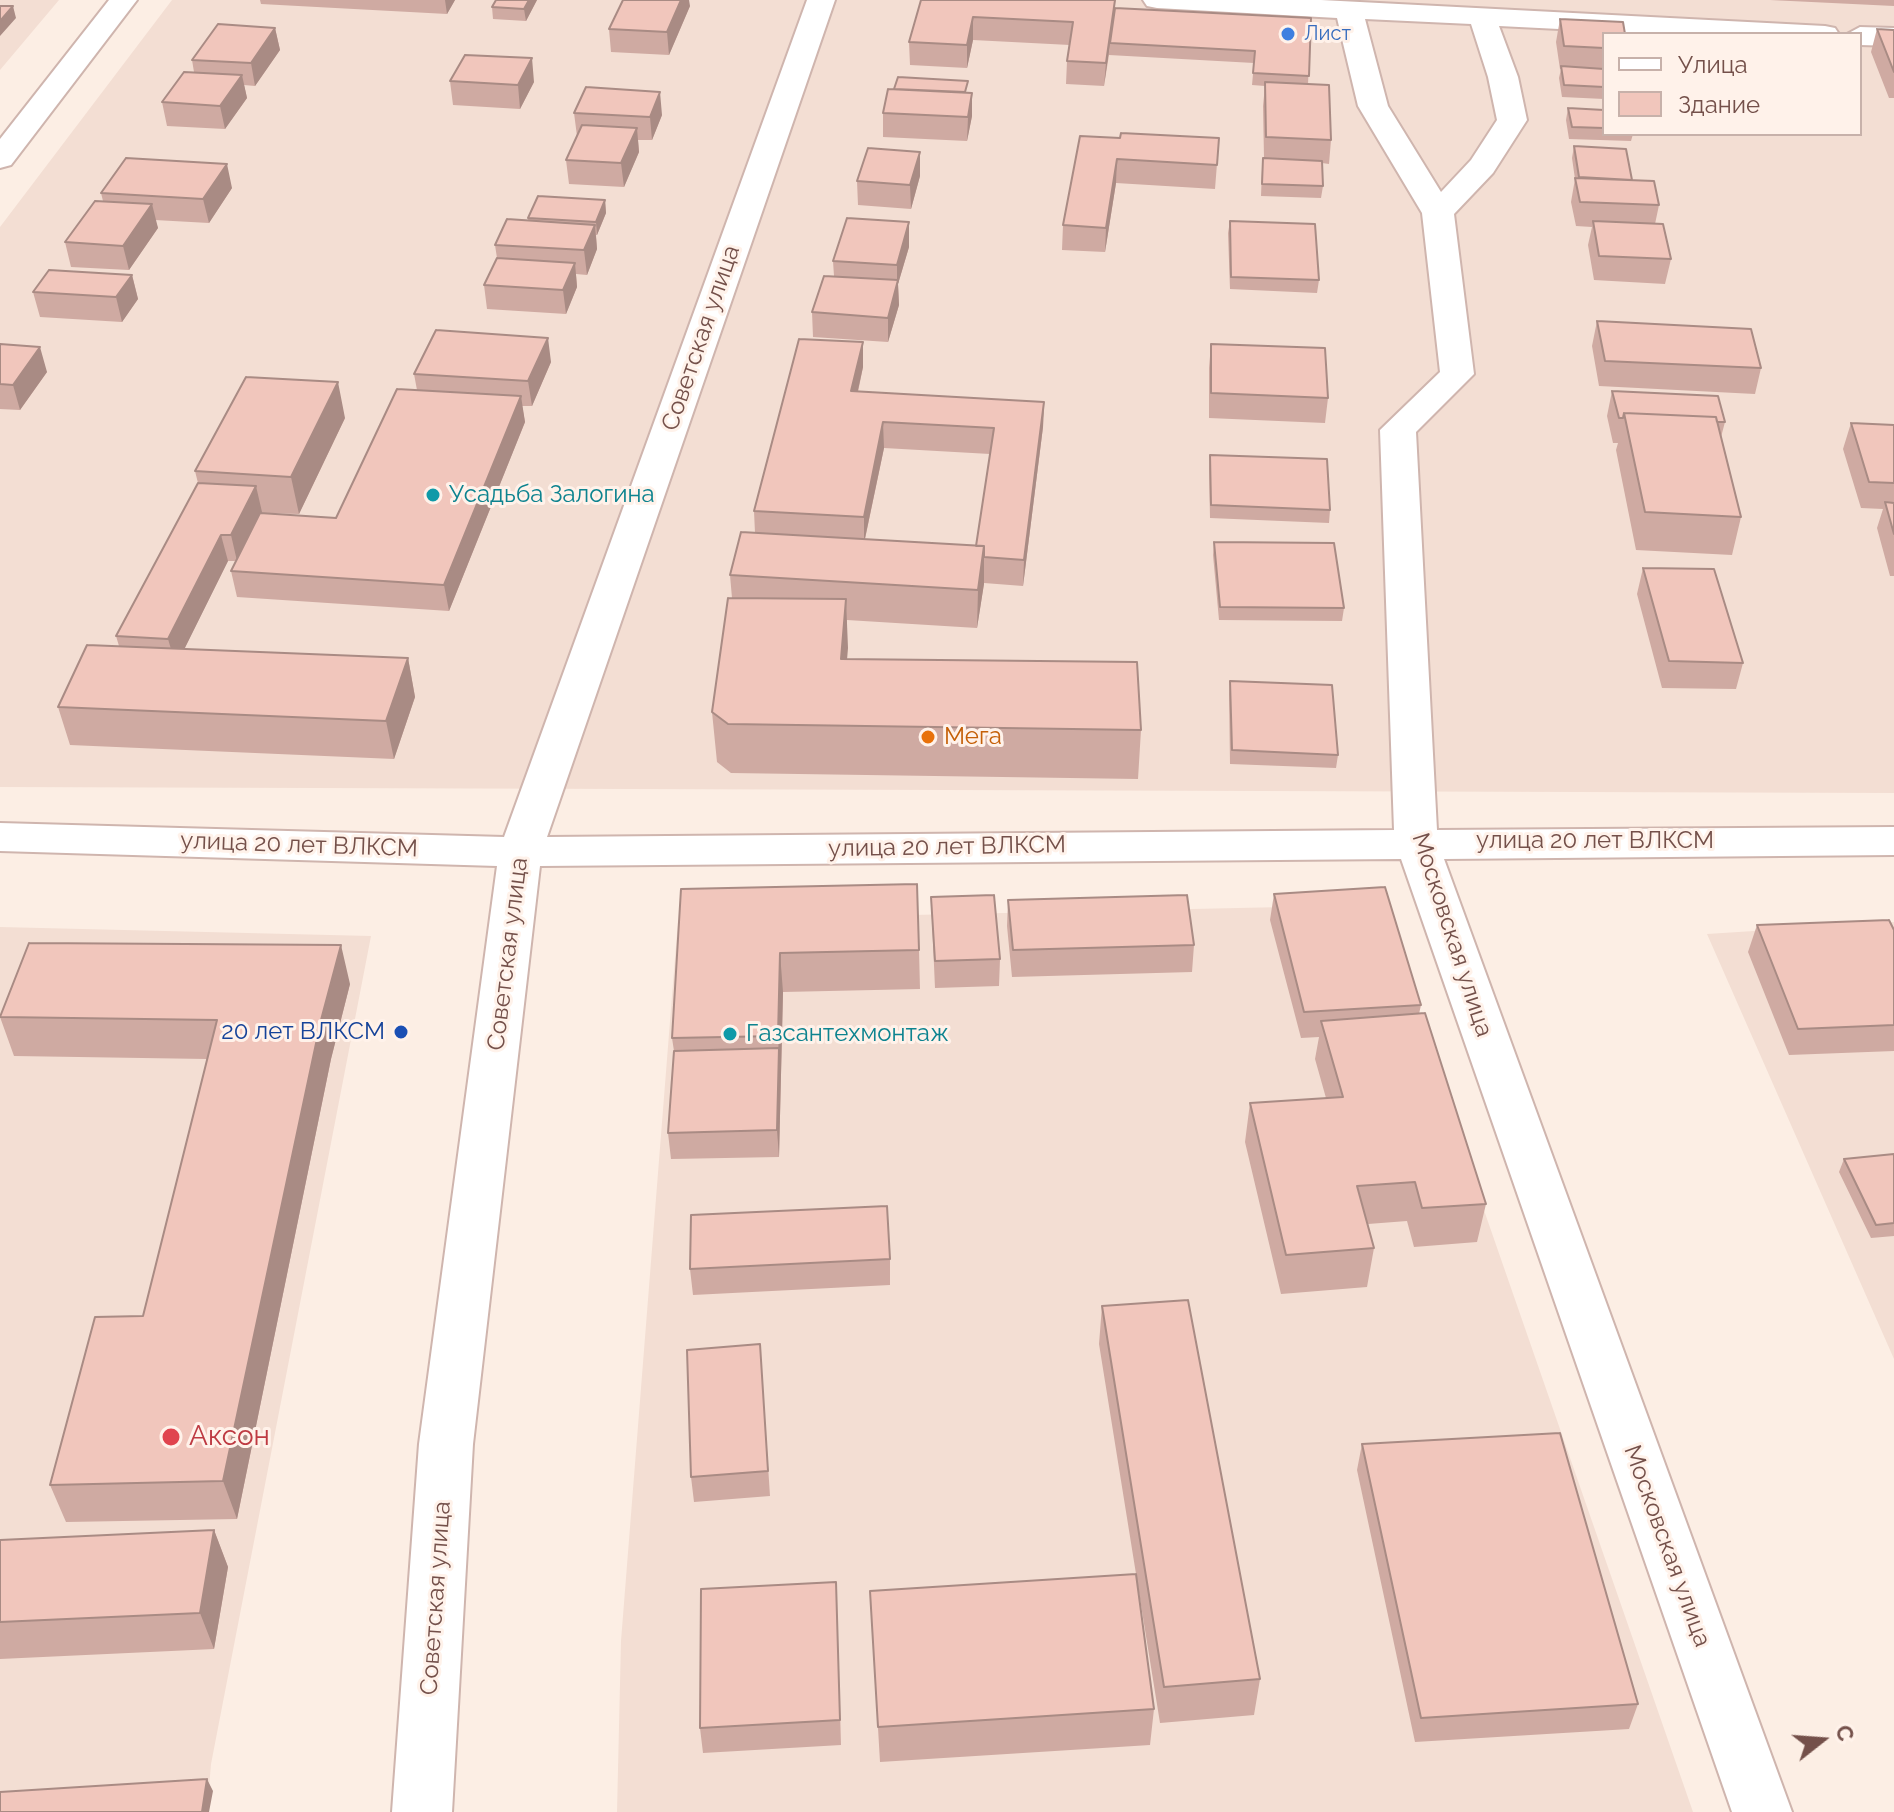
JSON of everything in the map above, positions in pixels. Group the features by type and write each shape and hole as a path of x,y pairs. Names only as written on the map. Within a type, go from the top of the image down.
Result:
{"street":[{"path":"0,159 123,0"},
{"name":"Советская улица","path":"422,1812 446,1444 520,852 821,0"},
{"path":"1157,0 1785,32"},
{"name":"Московская улица","path":"1349,11 1373,106 1438,213 1457,374 1398,430 1416,842 1762,1812"},
{"path":"1438,213 1482,166 1512,120 1503,77 1482,17"},
{"path":"1862,36 1894,37"},
{"name":"улица 20 лет ВЛКСМ","path":"0,837 520,852 1416,842 1894,841"}],"shaded area":[{"path":"0,0 59,0 0,70"},
{"path":"172,0 1894,0 1894,793 0,787 0,227"},
{"path":"1378,905 1693,1812 617,1812 621,1641 678,920"},
{"path":"1894,922 1894,1359 1707,934"},
{"path":"0,927 371,936 211,1764 207,1812 0,1812"}],"building":[{"path":"496,0 529,0 524,9 492,7"},
{"path":"623,0 681,0 667,32 609,29"},
{"path":"921,0 1115,0 1106,63 1067,61 1073,22 973,17 967,45 909,42"},
{"path":"0,6 13,6 0,21"},
{"path":"1115,8 1311,18 1309,76 1253,73 1255,51 1110,43"},
{"path":"1560,19 1623,22 1625,32 1602,32 1602,48 1564,46"},
{"path":"218,24 275,28 251,63 192,60"},
{"path":"1877,29 1894,30 1894,72"},
{"path":"465,55 532,58 518,85 450,81"},
{"path":"1561,66 1602,69 1602,87 1564,85"},
{"path":"184,72 242,75 220,106 162,102"},
{"path":"898,77 968,81 965,92 894,89"},
{"path":"1265,82 1329,85 1331,140 1266,137"},
{"path":"586,87 660,92 650,117 574,113"},
{"path":"888,89 972,93 968,117 883,113"},
{"path":"1568,108 1602,110 1602,128 1572,127"},
{"path":"582,125 637,128 621,163 566,160"},
{"path":"1121,133 1219,138 1217,165 1117,159 1106,228 1063,225 1080,136 1120,138"},
{"path":"1574,146 1626,149 1632,180 1579,177"},
{"path":"868,148 920,152 910,185 857,181"},
{"path":"126,158 227,164 203,199 101,193"},
{"path":"1263,158 1322,161 1323,186 1262,184"},
{"path":"1575,178 1654,181 1659,205 1580,202"},
{"path":"538,196 605,200 596,222 528,218"},
{"path":"95,201 152,204 123,246 65,242"},
{"path":"847,218 909,222 897,265 833,261"},
{"path":"507,219 595,225 584,250 495,245"},
{"path":"1230,221 1315,224 1319,280 1231,277"},
{"path":"1593,221 1663,224 1671,259 1599,256"},
{"path":"497,258 575,263 563,290 484,285"},
{"path":"49,270 132,275 116,297 33,292"},
{"path":"824,276 898,280 888,318 812,312"},
{"path":"1597,321 1751,329 1761,368 1605,361"},
{"path":"436,330 548,338 528,381 414,374"},
{"path":"799,339 863,342 851,391 1044,402 1024,560 984,557 984,546 976,546 994,428 883,422 864,517 754,511"},
{"path":"0,344 40,347 13,385 0,384"},
{"path":"1211,344 1325,348 1328,398 1211,393"},
{"path":"246,377 338,382 291,477 195,471"},
{"path":"397,389 521,396 444,585 231,571 260,513 336,518"},
{"path":"1612,391 1718,396 1725,422 1717,422 1716,417 1624,413 1623,418 1619,418"},
{"path":"1624,413 1716,417 1741,517 1645,512"},
{"path":"1851,423 1894,425 1894,483 1869,482"},
{"path":"1210,455 1327,459 1330,510 1211,505"},
{"path":"198,483 256,486 231,535 221,535 168,639 116,636"},
{"path":"1885,502 1894,503 1894,534"},
{"path":"741,532 984,546 978,590 730,575"},
{"path":"1214,542 1334,543 1344,608 1220,607"},
{"path":"1643,568 1714,569 1743,663 1669,661"},
{"path":"728,598 846,599 841,659 1137,662 1141,730 728,724 712,712"},
{"path":"87,645 408,658 386,721 58,707"},
{"path":"1230,681 1332,685 1338,755 1232,750"},
{"path":"917,884 919,950 780,953 778,1036 672,1038 681,889"},
{"path":"1385,887 1421,1005 1304,1012 1274,894"},
{"path":"994,895 1000,959 935,961 931,897"},
{"path":"1187,895 1194,945 1013,950 1008,900"},
{"path":"1889,920 1894,930 1894,1025 1798,1029 1757,925"},
{"path":"29,943 341,945 321,1020 223,1481 50,1485 95,1317 143,1316 217,1020 0,1017"},
{"path":"1425,1013 1486,1204 1422,1208 1415,1182 1357,1186 1374,1248 1286,1255 1250,1103 1343,1097 1321,1021"},
{"path":"779,1048 777,1130 668,1133 674,1051"},
{"path":"1894,1154 1894,1223 1876,1225 1844,1159"},
{"path":"887,1206 890,1259 690,1269 691,1215"},
{"path":"1188,1300 1260,1679 1164,1687 1102,1306"},
{"path":"760,1344 768,1471 691,1477 687,1350"},
{"path":"1560,1433 1638,1704 1421,1718 1362,1444"},
{"path":"214,1530 200,1613 0,1622 0,1540"},
{"path":"1136,1574 1154,1709 878,1727 870,1591"},
{"path":"836,1582 840,1720 700,1728 701,1589"},
{"path":"207,1779 202,1812 0,1812 0,1792"}],"place":[{"name":"Лист","path":"1288,34"},
{"name":"Усадьба Залогина","path":"433,495"},
{"name":"Мега","path":"928,737"},
{"name":"20 лет ВЛКСМ","path":"401,1032"},
{"name":"Газсантехмонтаж","path":"730,1034"},
{"name":"Аксон","path":"171,1437"}]}
